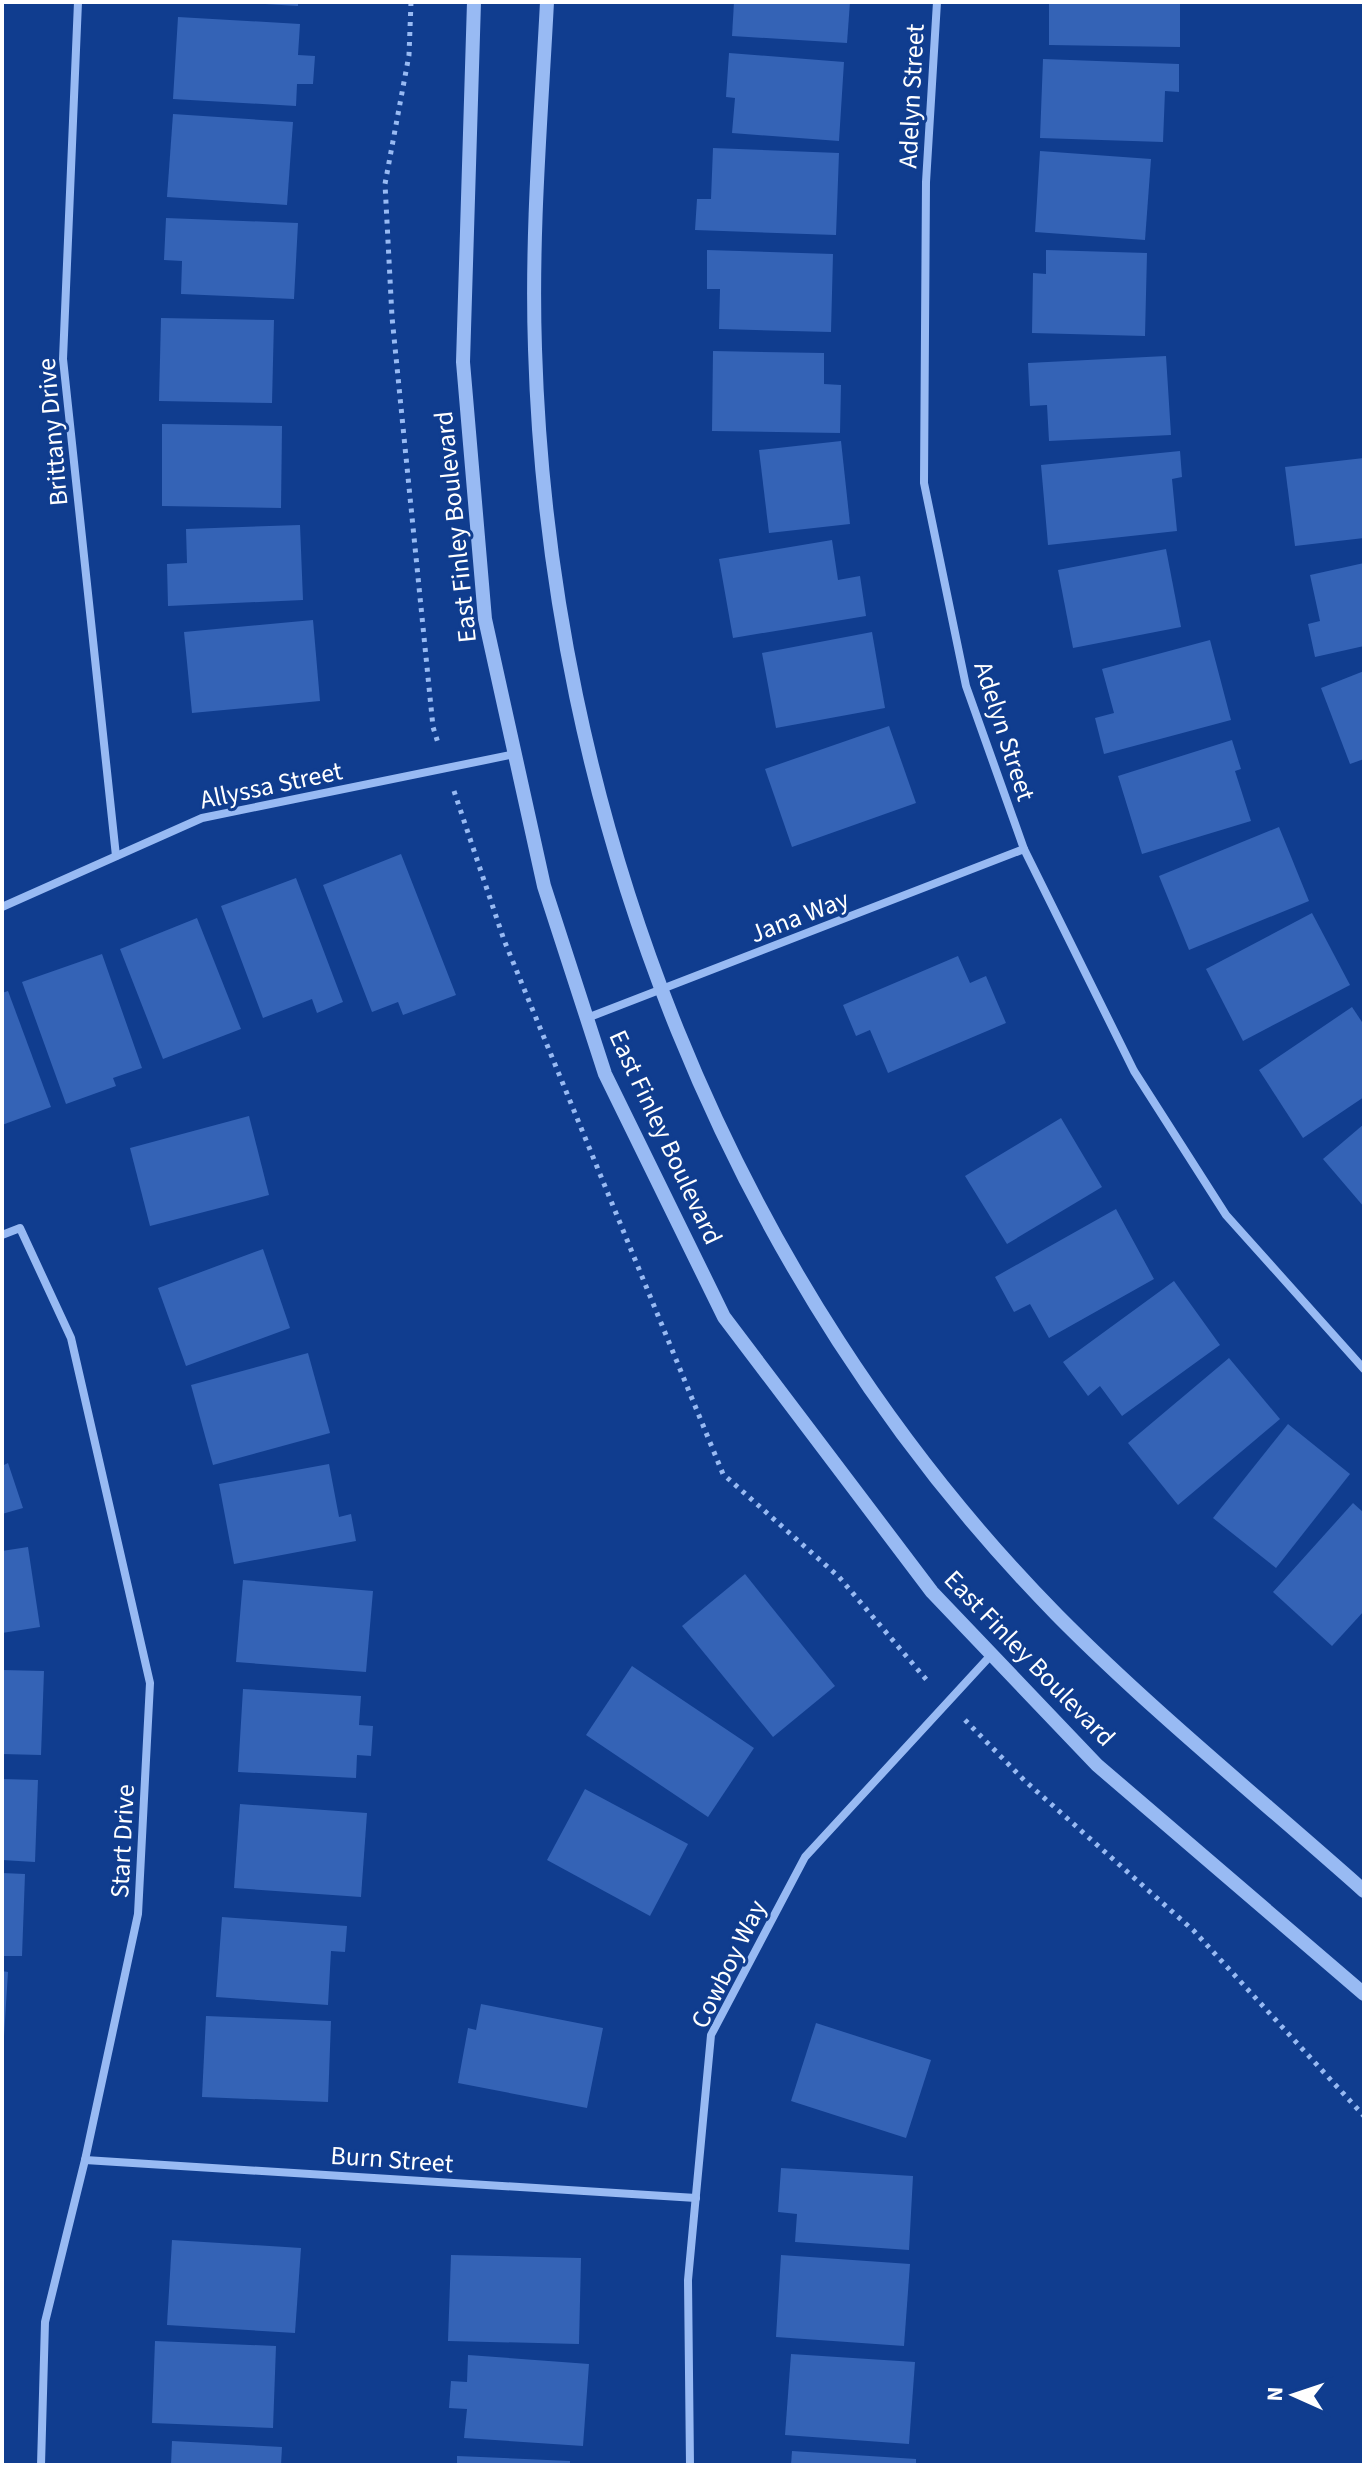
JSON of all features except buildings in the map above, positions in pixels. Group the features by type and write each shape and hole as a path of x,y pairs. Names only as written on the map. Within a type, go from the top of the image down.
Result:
{"street":[{"name":"Brittany Drive","path":"78,2 63,359 116,856"},
{"name":"East Finley Boulevard","path":"474,2 463,362 485,619 544,886 605,1074 724,1317 932,1592 1097,1765 1364,1994"},
{"name":"East Finley Boulevard","path":"547,2 534,274 535,355 548,525 562,624 606,819 629,904 659,991 721,1133 768,1221 833,1330 946,1488 1065,1622 1364,1891"},
{"name":"Adelyn Street","path":"937,2 926,182 924,483 966,686 1024,849 1134,1071 1226,1215 1364,1369"},
{"name":"Allyssa Street","path":"2,907 202,818 515,754"},
{"name":"Jana Way","path":"587,1018 1024,849"},
{"name":"Start Drive","path":"2,1235 20,1228 71,1338 150,1683 138,1914 85,2160 45,2322 41,2465"},
{"name":"Cowboy Way","path":"690,2465 688,2280 711,2035 805,1857 992,1654"},
{"name":"Burn Street","path":"85,2160 696,2198"}]}
